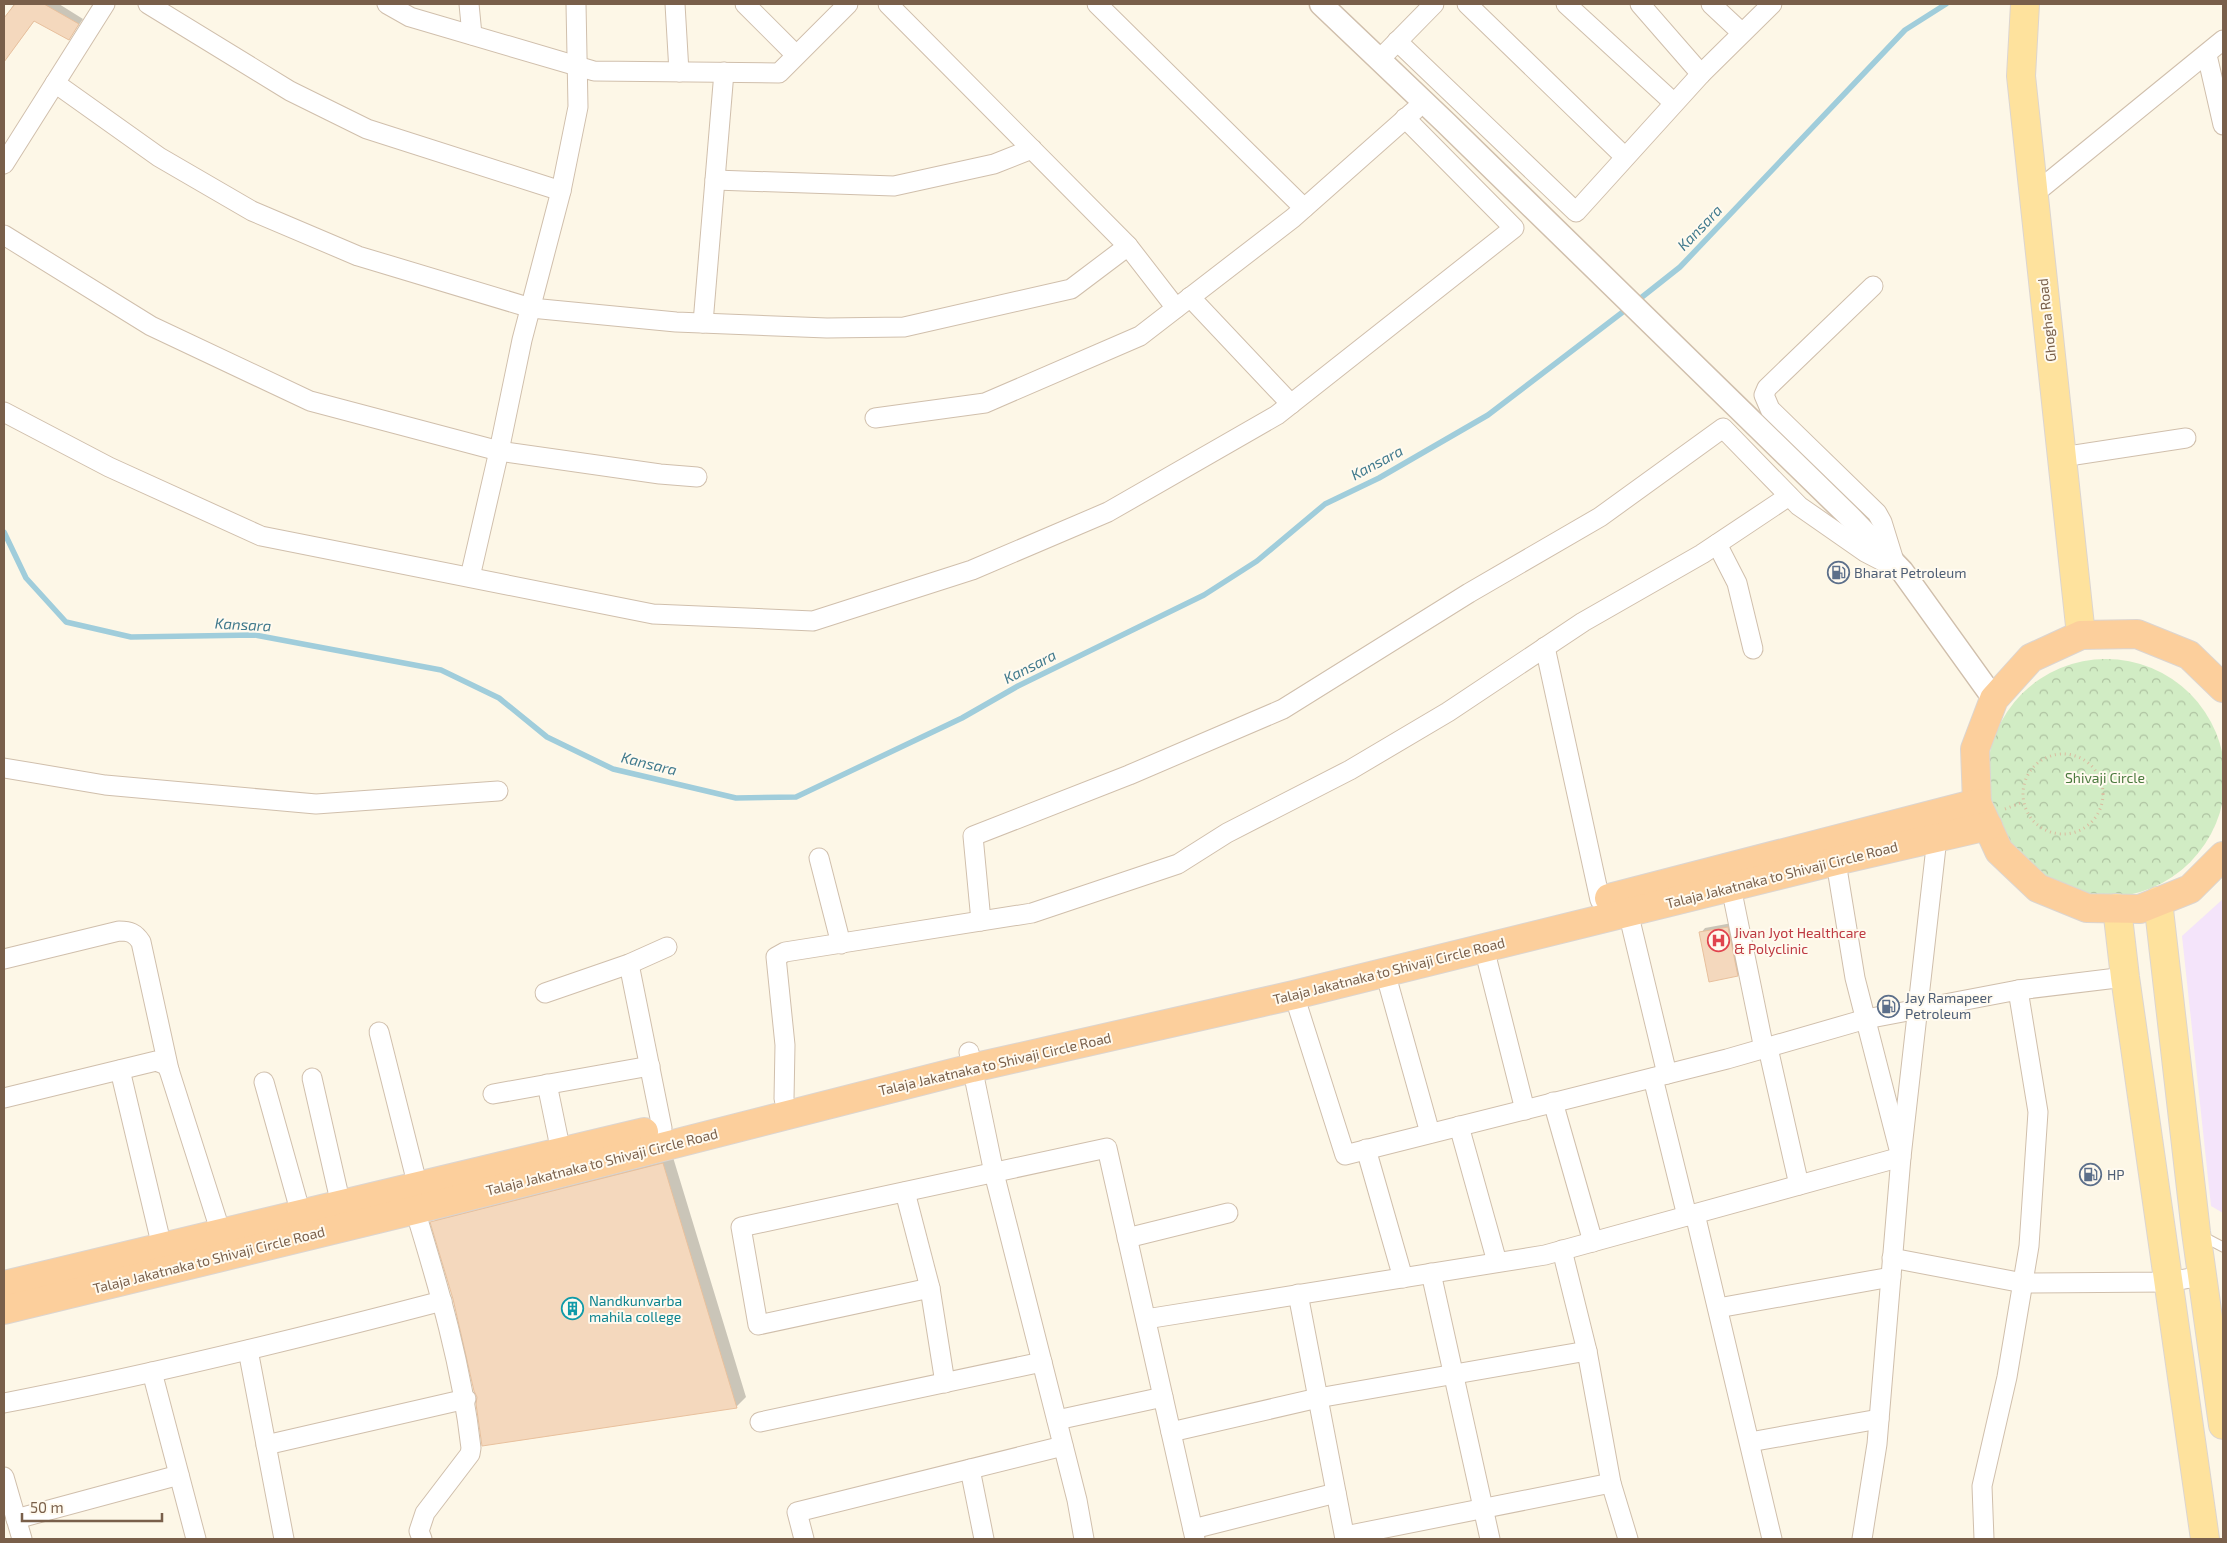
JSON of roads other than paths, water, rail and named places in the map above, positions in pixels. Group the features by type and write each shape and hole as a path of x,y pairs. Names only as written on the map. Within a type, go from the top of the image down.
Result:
{"highway":[{"path":"2223,688 2189,655 2137,634 2081,636 2031,658 1994,698 1975,749 1983,814 1999,851 2038,888 2087,908 2140,908 2190,889 2223,856"},
{"name":"Talaja Jakatnaka to Shivaji Circle Road","path":"4,1285 341,1205 416,1198 561,1152 784,1099 1294,995 1731,887 1834,851 1937,838 1983,814"},
{"name":"Talaja Jakatnaka to Shivaji Circle Road","path":"4,1310 416,1198 1290,980 1600,900 1834,851 1983,814"}],"main road":[{"name":"Ghogha Road","path":"2025,4 2021,76 2081,636"},
{"path":"2158,902 2196,1232 2223,1425"},
{"path":"2118,908 2125,977 2205,1539"}],"street":[{"path":"4,164 105,4"},
{"path":"148,4 290,91 366,128 561,191"},
{"path":"387,4 410,17 594,71 779,73 848,4"},
{"path":"470,4 472,35"},
{"path":"470,577 531,308 561,191 578,107 576,4"},
{"path":"675,4 679,72"},
{"path":"744,4 796,55"},
{"path":"888,4 1183,302 1291,404"},
{"path":"1097,4 1304,208"},
{"path":"1321,4 1446,123 1852,519 1899,568 1994,698"},
{"path":"1379,60 1434,4"},
{"path":"1467,4 1625,157"},
{"path":"1566,4 1674,103"},
{"path":"1640,4 1702,74"},
{"path":"1711,4 1742,33"},
{"path":"1397,41 1576,212 1674,103 1772,4"},
{"path":"2034,194 2207,55 2223,40"},
{"path":"2207,55 2223,125"},
{"path":"703,323 724,72"},
{"path":"55,83 159,157 252,211 358,256 531,308 703,323 827,328 904,326 1071,289 1128,246"},
{"path":"875,418 985,403 1140,336 1304,208 1423,102"},
{"path":"4,412 109,467 261,536 653,614 813,621 972,570 1108,512 1277,415 1514,228 1405,118"},
{"path":"715,180 894,186 994,164 1032,150"},
{"path":"4,235 151,326 310,401 499,451 660,474 697,477"},
{"path":"1873,286 1767,388 1764,394 1770,409 1877,513 1899,568"},
{"path":"981,921 973,836 1129,775 1283,709 1469,593 1600,517 1723,428 1799,506 1865,552 1899,568"},
{"path":"2062,457 2186,438"},
{"path":"784,1099 785,1045 776,957 786,952 1032,913 1178,864 1227,833 1350,770 1448,712 1583,622 1717,544 1789,496"},
{"path":"1717,544 1737,583 1753,649"},
{"path":"1545,647 1600,900"},
{"path":"4,768 105,785 316,804 498,791"},
{"path":"1862,1539 1879,1420 1901,1158 1937,838"},
{"path":"1834,851 1855,978 1901,1158"},
{"path":"818,858 841,944"},
{"path":"1731,887 1766,1048 1799,1185"},
{"path":"1628,912 1660,1076 1691,1215 1718,1308 1772,1539"},
{"path":"4,959 119,931 129,931 136,935 141,942 169,1070 221,1233"},
{"path":"545,993 629,964 667,946"},
{"path":"1484,948 1524,1110"},
{"path":"629,964 662,1128"},
{"path":"1385,972 1430,1133"},
{"path":"1294,995 1345,1155 1660,1076 1866,1019 2018,990 2125,977"},
{"path":"1984,1539 1982,1486 2007,1377 2029,1246 2038,1112 2018,990"},
{"path":"379,1032 416,1198 466,1399 471,1448 470,1454 425,1513 419,1531 422,1539"},
{"path":"971,1060 994,1173 1064,1446 1084,1539"},
{"path":"4,1098 156,1061 166,1065 169,1070"},
{"path":"493,1094 650,1066"},
{"path":"120,1070 162,1247"},
{"path":"312,1078 341,1205"},
{"path":"264,1082 300,1214"},
{"path":"547,1084 561,1152"},
{"path":"1554,1102 1593,1242"},
{"path":"1459,1126 1497,1262"},
{"path":"930,1288 758,1325 741,1227 1107,1148 1194,1534 1336,1494"},
{"path":"1366,1149 1403,1278"},
{"path":"1146,1319 1403,1278 1562,1250 1901,1158"},
{"path":"906,1192 930,1288 945,1383"},
{"path":"1127,1238 1228,1213"},
{"path":"1562,1250 1587,1351 1611,1483 1628,1539"},
{"path":"1892,1258 2023,1283 2168,1282 2202,1276"},
{"path":"1431,1273 1490,1539"},
{"path":"1718,1308 1891,1277"},
{"path":"1298,1294 1345,1538 1611,1483"},
{"path":"4,1403 312,1336 442,1301"},
{"path":"248,1350 284,1539"},
{"path":"1171,1432 1318,1398 1587,1351"},
{"path":"760,1422 1042,1362"},
{"path":"152,1372 196,1539"},
{"path":"1057,1420 1163,1397"},
{"path":"266,1445 466,1399"},
{"path":"1750,1442 1879,1420"},
{"path":"804,1539 797,1512 1064,1446"},
{"path":"970,1469 984,1539"},
{"path":"16,1519 179,1475"},
{"path":"4,1477 22,1539"}],"lane":[{"path":"2196,1232 2223,1247"}],"waterway":[{"name":"Kansara","path":"1637,301 1680,267 1905,30 1946,4"},
{"name":"Kansara","path":"4,532 26,578 66,622 131,637 255,635 441,670 499,698 547,737 613,769 736,798 796,797 962,718 1018,686 1204,595 1257,561 1325,504 1379,478 1488,415 1628,308"}],"place":[{"name":"Bharat Petroleum","path":"1838,573"},
{"name":"Jivan Jyot Healthcare & Polyclinic","path":"1718,941"},
{"name":"Jay Ramapeer Petroleum","path":"1889,1006"},
{"name":"HP","path":"2091,1175"},
{"name":"Nandkunvarba mahila college","path":"573,1309"}],"park label":[{"name":"Shivaji Circle","path":"2105,778"}]}
